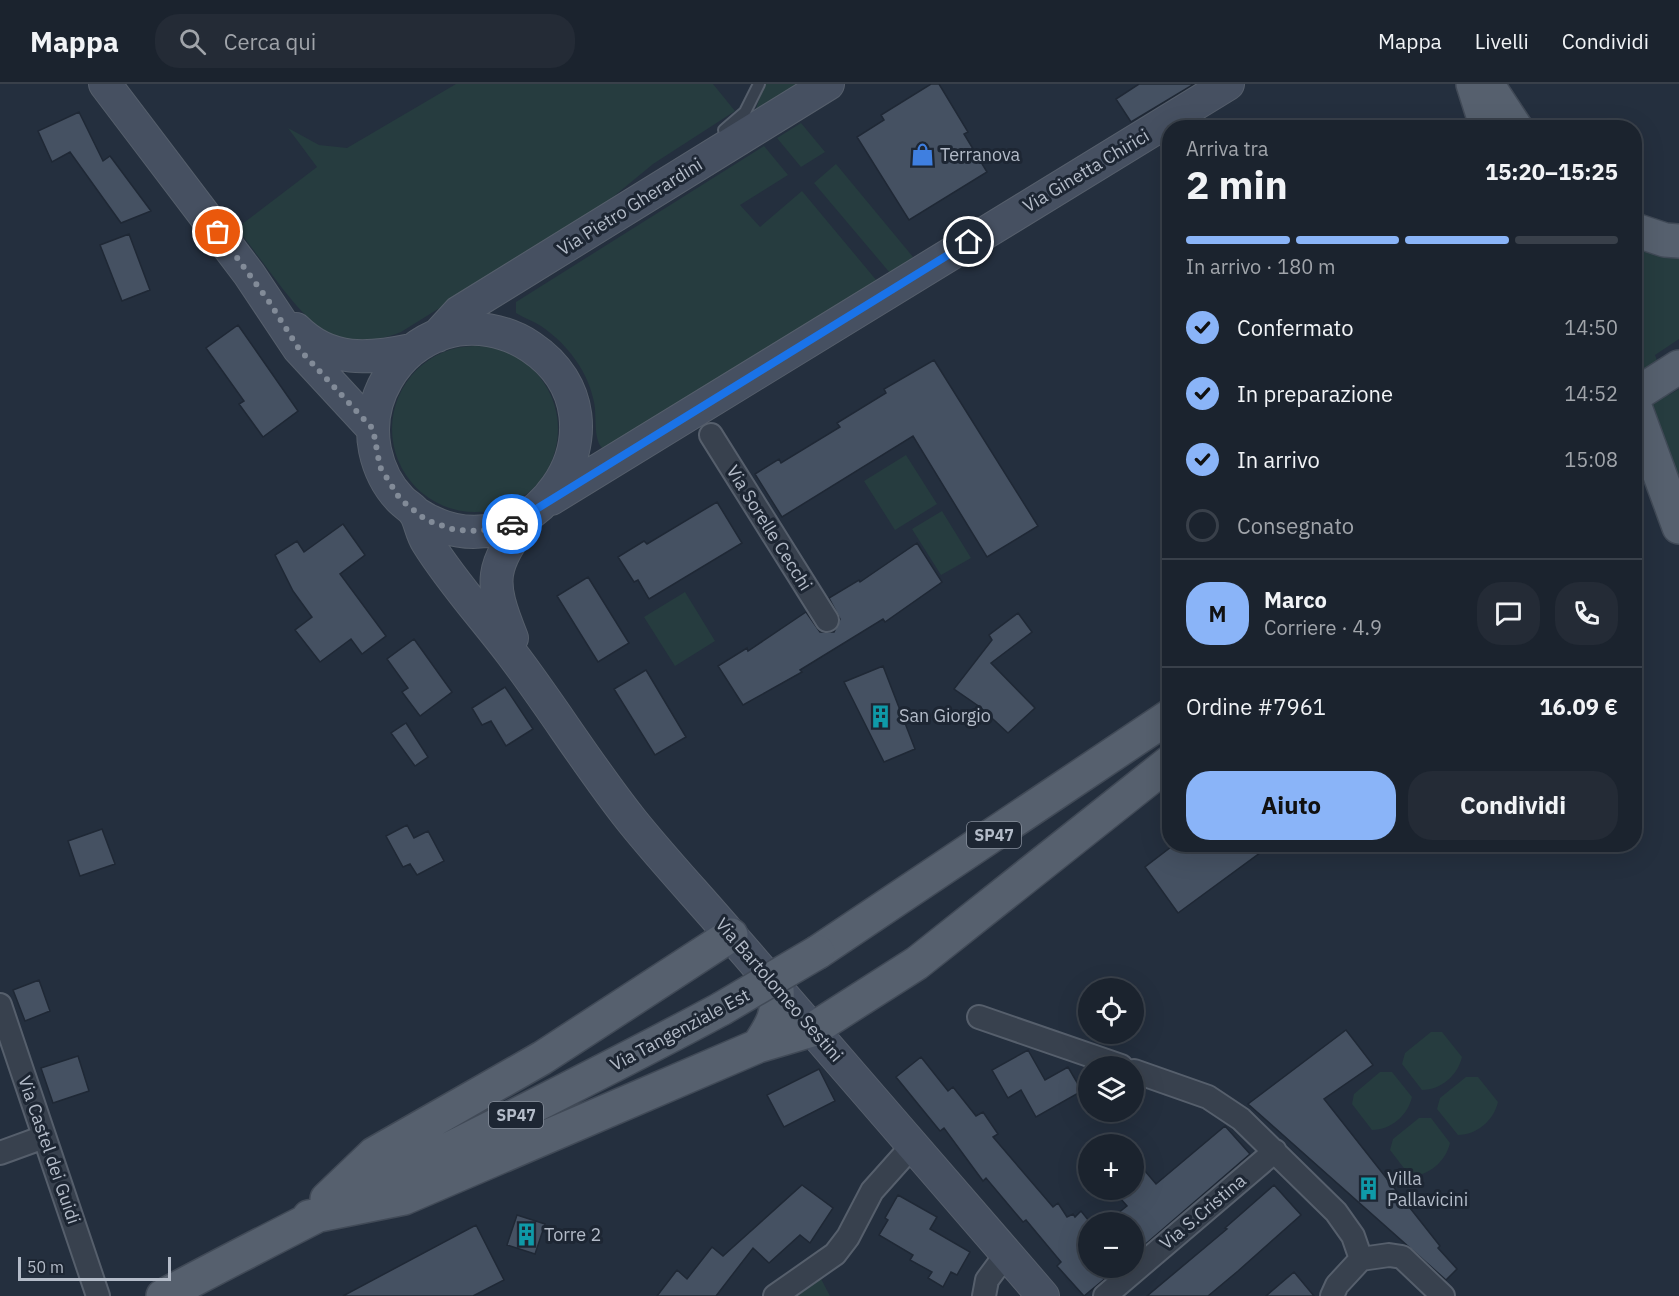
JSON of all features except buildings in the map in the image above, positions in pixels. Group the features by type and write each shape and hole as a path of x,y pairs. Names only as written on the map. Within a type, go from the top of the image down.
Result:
{"main road":[{"path":"105,84 268,300 299,349 373,429"},
{"name":"Via Pietro Gherardini","path":"424,343 459,312 639,193 828,84"},
{"name":"Via Ginetta Chirici","path":"1169,120 1228,84"},
{"path":"1473,84 1504,120"},
{"path":"1487,84 1505,120"},
{"name":"Via Ginetta Chirici","path":"536,510 1162,125"},
{"path":"1642,232 1665,240 1679,241"},
{"path":"268,300 304,337 333,353 367,358 471,329 505,334 536,350 556,370 573,407 575,442 565,475 503,551 496,579 498,603 528,674"},
{"path":"424,343 396,366 383,385 375,406 374,448 384,476 400,499 414,512 440,526 470,531 499,528 536,510"},
{"path":"1642,390 1675,369"},
{"path":"1642,426 1679,527"},
{"path":"414,512 428,544 528,674"},
{"name":"Via Bartolomeo Sestini","path":"528,674 613,796 1043,1296"},
{"name":"Via Tangenziale Est","path":"162,1296 309,1217 486,1131 722,1009 818,952 1162,721"},
{"path":"309,1217 404,1198 758,1046 812,1030 917,963 1162,768"},
{"path":"309,1217 374,1154 542,1059 731,935"},
{"path":"758,1046 772,1026 779,1009 777,989"}],"street":[{"path":"653,437 674,437 696,432 711,435 718,418 743,394 756,374"},
{"name":"Via Sorelle Cecchi","path":"711,435 826,620"},
{"name":"Via Castel dei Guidi","path":"0,1005 98,1296"},
{"path":"978,1017 1092,1056"},
{"path":"1144,1075 1208,1097 1241,1119 1336,1212 1353,1236 1361,1259"},
{"path":"0,1153 44,1137"},
{"path":"775,1296 835,1254 848,1236 872,1191 914,1144"},
{"name":"Via S.Cristina","path":"1105,1296 1275,1151"},
{"path":"984,1296 987,1280 1007,1253"},
{"path":"1332,1296 1337,1285 1361,1259 1389,1255 1402,1257 1443,1296"}],"lane":[{"path":"715,136 741,118 759,84"}],"green space":[{"path":"456,84 713,84 735,111 653,164 596,211 401,332 380,339 361,341 330,334 304,314 237,228 317,167 288,128 319,145 347,148"},
{"path":"764,84 801,84 756,109"},
{"path":"801,123 825,152 801,167 777,138"},
{"path":"764,146 788,175 740,205 760,227 802,191 877,281 615,447 602,448 597,439 595,408 591,391 581,369 568,350 550,333 516,313 516,302"},
{"path":"836,164 913,257 890,273 814,183"},
{"path":"1642,241 1679,249 1679,339 1655,355 1669,395 1679,389 1679,488 1642,385"},
{"path":"475,346 507,353 521,360 533,371 544,383 551,397 558,429 551,461 544,475 533,487 521,498 507,505 475,512 443,505 429,498 417,487 406,475 399,461 392,429 399,397 406,383 417,371 429,360 443,353"},
{"path":"906,455 937,504 895,530 864,481"},
{"path":"942,511 971,558 941,575 912,529"},
{"path":"685,592 715,641 675,666 644,617"},
{"path":"1431,1032 1442,1032 1462,1057 1457,1070 1448,1080 1436,1087 1422,1090 1402,1064 1405,1053"},
{"path":"1380,1072 1392,1072 1412,1097 1407,1110 1398,1120 1386,1127 1372,1130 1352,1104 1354,1094"},
{"path":"1466,1077 1478,1077 1498,1102 1493,1115 1484,1125 1472,1132 1458,1135 1437,1109 1440,1098"},
{"path":"1419,1118 1431,1118 1450,1143 1445,1156 1436,1166 1424,1173 1410,1176 1390,1150 1393,1139"},
{"path":"820,1277 830,1296 792,1296"}],"way so far":[{"path":"218,232 268,300 282,326 299,349 373,429 374,448 380,467 388,484 400,499 426,520 455,530 494,530 512,524"}],"place":[{"name":"Terranova","path":"922,155"},
{"name":"San Giorgio","path":"881,716"},
{"name":"Villa Pallavicini","path":"1369,1189"},
{"name":"Torre 2","path":"526,1235"}],"route":[{"path":"512,524 522,520 545,503 969,242"}]}
